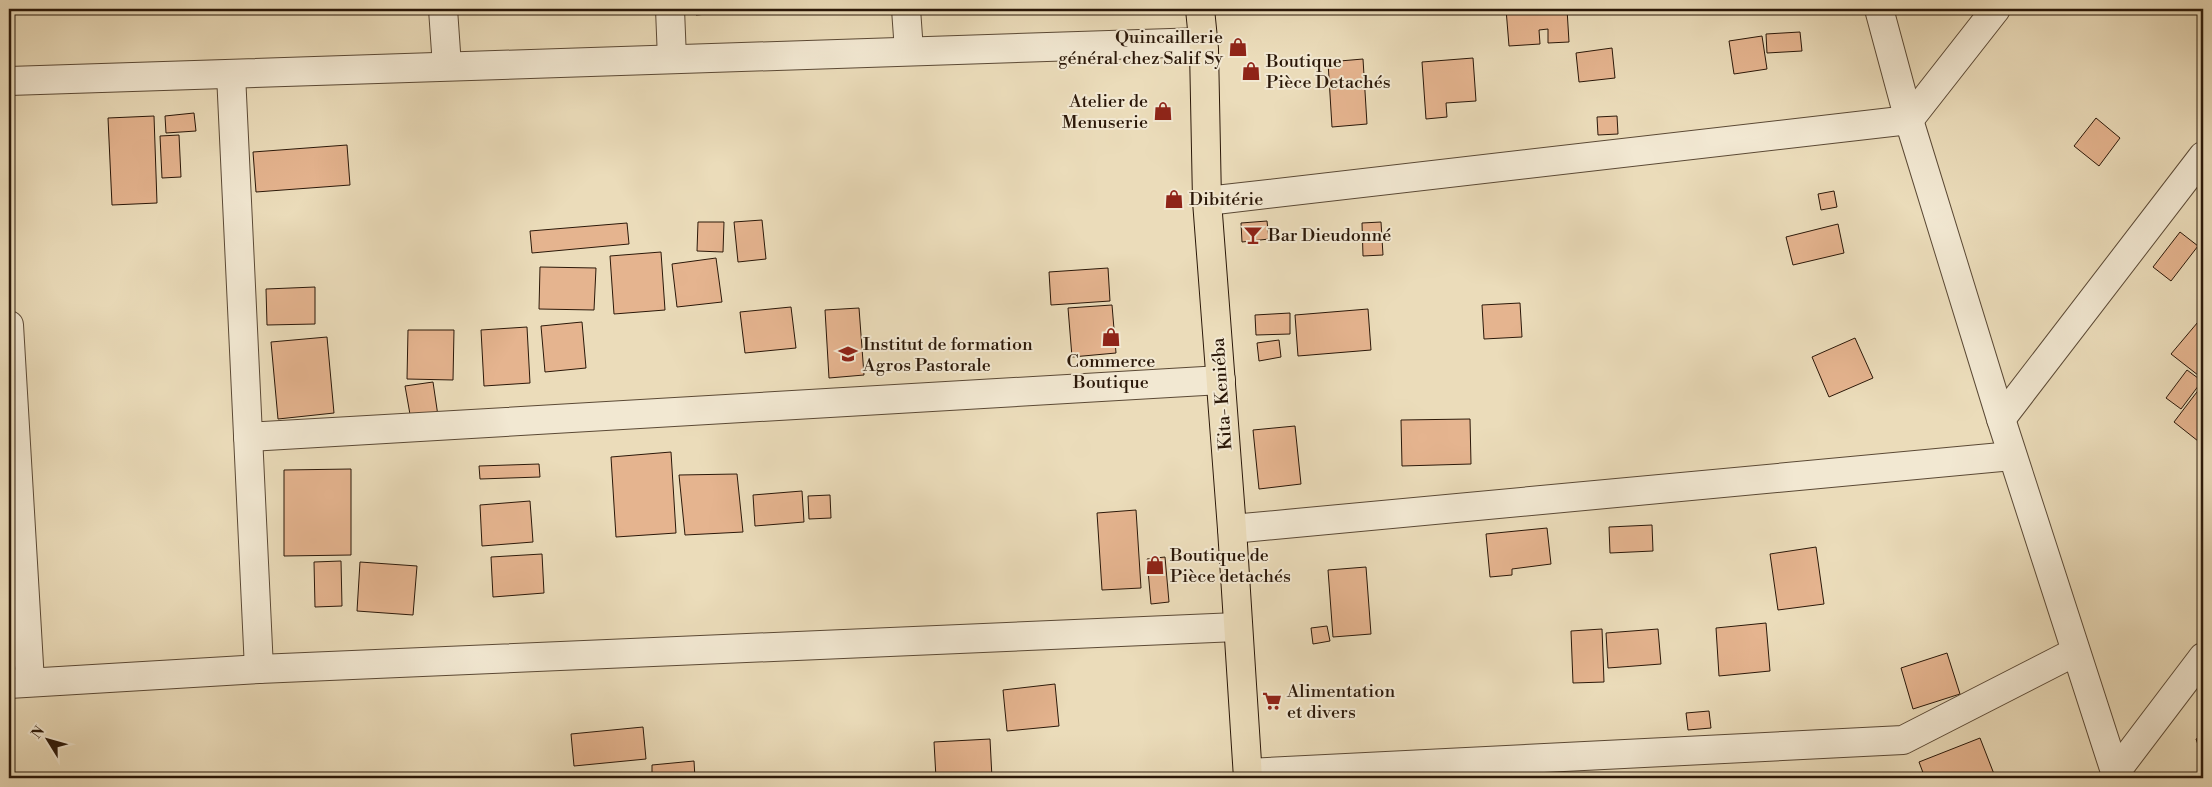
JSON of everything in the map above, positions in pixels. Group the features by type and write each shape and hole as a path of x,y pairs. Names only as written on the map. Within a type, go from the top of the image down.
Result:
{"main road":[{"name":"Kita- Keniéba","path":"1200,9 1207,201 1232,529 1248,776"}],"street":[{"path":"443,9 446,52"},
{"path":"670,9 672,59"},
{"path":"906,9 909,52"},
{"path":"1878,9 1909,120 2012,456 2116,776"},
{"path":"1207,201 1909,120 1996,9"},
{"path":"9,81 1202,42"},
{"path":"231,74 259,669"},
{"path":"2001,419 2203,156"},
{"path":"9,326 19,683 259,669 1237,627"},
{"path":"248,436 1221,380"},
{"path":"1232,529 2012,456"},
{"path":"1248,776 1903,740 2076,652"},
{"path":"2116,776 2203,657"}],"building":[{"path":"695,9 720,9 720,13 696,15"},
{"path":"1506,9 1567,9 1569,42 1548,43 1548,29 1539,30 1540,44 1509,46"},
{"path":"1800,32 1802,51 1767,53 1766,34"},
{"path":"1762,36 1767,69 1734,74 1729,41"},
{"path":"1612,48 1615,78 1579,82 1576,53"},
{"path":"1473,58 1476,101 1446,103 1447,117 1426,119 1422,62"},
{"path":"1363,59 1367,124 1332,127 1328,62"},
{"path":"194,113 196,131 166,133 165,116"},
{"path":"154,116 157,203 112,205 108,118"},
{"path":"1617,116 1618,134 1598,135 1597,117"},
{"path":"2096,118 2120,138 2099,166 2074,146"},
{"path":"179,135 181,177 162,178 160,136"},
{"path":"347,145 350,185 256,192 253,152"},
{"path":"1834,191 1837,207 1821,210 1818,194"},
{"path":"762,220 766,259 738,262 734,222"},
{"path":"1267,221 1269,239 1242,242 1241,223"},
{"path":"698,222 724,222 723,252 697,251"},
{"path":"1381,222 1383,255 1363,256 1362,223"},
{"path":"627,223 629,244 532,253 530,231"},
{"path":"1838,224 1844,253 1793,265 1786,237"},
{"path":"2180,232 2198,246 2171,281 2153,267"},
{"path":"661,252 665,310 614,314 610,256"},
{"path":"716,258 722,302 677,307 672,264"},
{"path":"540,267 596,268 594,310 539,309"},
{"path":"1108,268 1110,301 1051,305 1049,272"},
{"path":"315,287 315,324 267,325 266,289"},
{"path":"1520,303 1522,337 1484,339 1482,305"},
{"path":"1112,305 1116,353 1072,357 1068,308"},
{"path":"791,307 796,348 745,353 740,312"},
{"path":"859,308 864,375 829,378 825,310"},
{"path":"1368,309 1371,350 1298,356 1295,315"},
{"path":"1290,313 1290,334 1256,335 1255,315"},
{"path":"2203,316 2203,379 2171,354"},
{"path":"582,322 586,368 545,372 541,326"},
{"path":"527,327 530,383 484,386 481,330"},
{"path":"408,330 454,330 453,380 407,379"},
{"path":"327,337 334,413 278,419 271,342"},
{"path":"1855,338 1873,378 1829,397 1812,357"},
{"path":"1279,340 1281,357 1259,361 1257,343"},
{"path":"2187,370 2202,381 2181,409 2166,398"},
{"path":"433,382 438,416 411,420 405,386"},
{"path":"2203,384 2203,435 2198,441 2174,422"},
{"path":"1470,419 1471,464 1402,466 1401,420"},
{"path":"1295,426 1301,484 1259,489 1253,430"},
{"path":"671,452 676,533 616,537 611,457"},
{"path":"539,464 540,477 480,479 479,466"},
{"path":"351,469 351,555 284,556 284,470"},
{"path":"737,474 743,532 685,535 679,475"},
{"path":"802,491 804,522 755,526 753,495"},
{"path":"830,495 831,518 809,519 808,496"},
{"path":"530,501 533,542 482,546 480,505"},
{"path":"1136,510 1141,588 1102,590 1097,513"},
{"path":"1652,525 1653,551 1610,553 1609,527"},
{"path":"1547,528 1551,564 1512,569 1512,575 1490,577 1486,534"},
{"path":"1816,547 1824,604 1778,610 1770,554"},
{"path":"542,554 544,593 493,597 491,557"},
{"path":"1165,557 1169,602 1151,604 1147,559"},
{"path":"341,561 342,606 315,607 314,562"},
{"path":"360,562 417,566 413,615 357,611"},
{"path":"1366,567 1371,634 1333,637 1328,570"},
{"path":"1766,623 1770,671 1719,676 1716,628"},
{"path":"1327,626 1330,641 1313,644 1311,628"},
{"path":"1602,629 1604,682 1573,683 1571,631"},
{"path":"1658,629 1661,664 1608,668 1606,633"},
{"path":"1947,653 1960,694 1913,709 1901,668"},
{"path":"1055,684 1059,726 1007,731 1003,690"},
{"path":"1709,711 1711,728 1688,730 1686,713"},
{"path":"643,727 646,759 574,766 571,734"},
{"path":"2203,736 2203,759 2196,739"},
{"path":"1980,738 1994,774 1982,778 1925,778 1919,762"},
{"path":"990,739 992,778 936,778 934,742"},
{"path":"694,761 695,778 652,778 652,765"}],"place":[{"name":"Quincaillerie général chez Salif Sy","path":"1238,47"},
{"name":"Boutique Pièce Detachés","path":"1251,71"},
{"name":"Atelier de Menuserie","path":"1163,111"},
{"name":"Dibitérie","path":"1174,199"},
{"name":"Bar Dieudonné","path":"1253,235"},
{"name":"Commerce Boutique","path":"1111,337"},
{"name":"Institut de formation Agros Pastorale","path":"848,354"},
{"name":"Boutique de Pièce detachés","path":"1155,565"},
{"name":"Alimentation et divers","path":"1272,701"}]}
